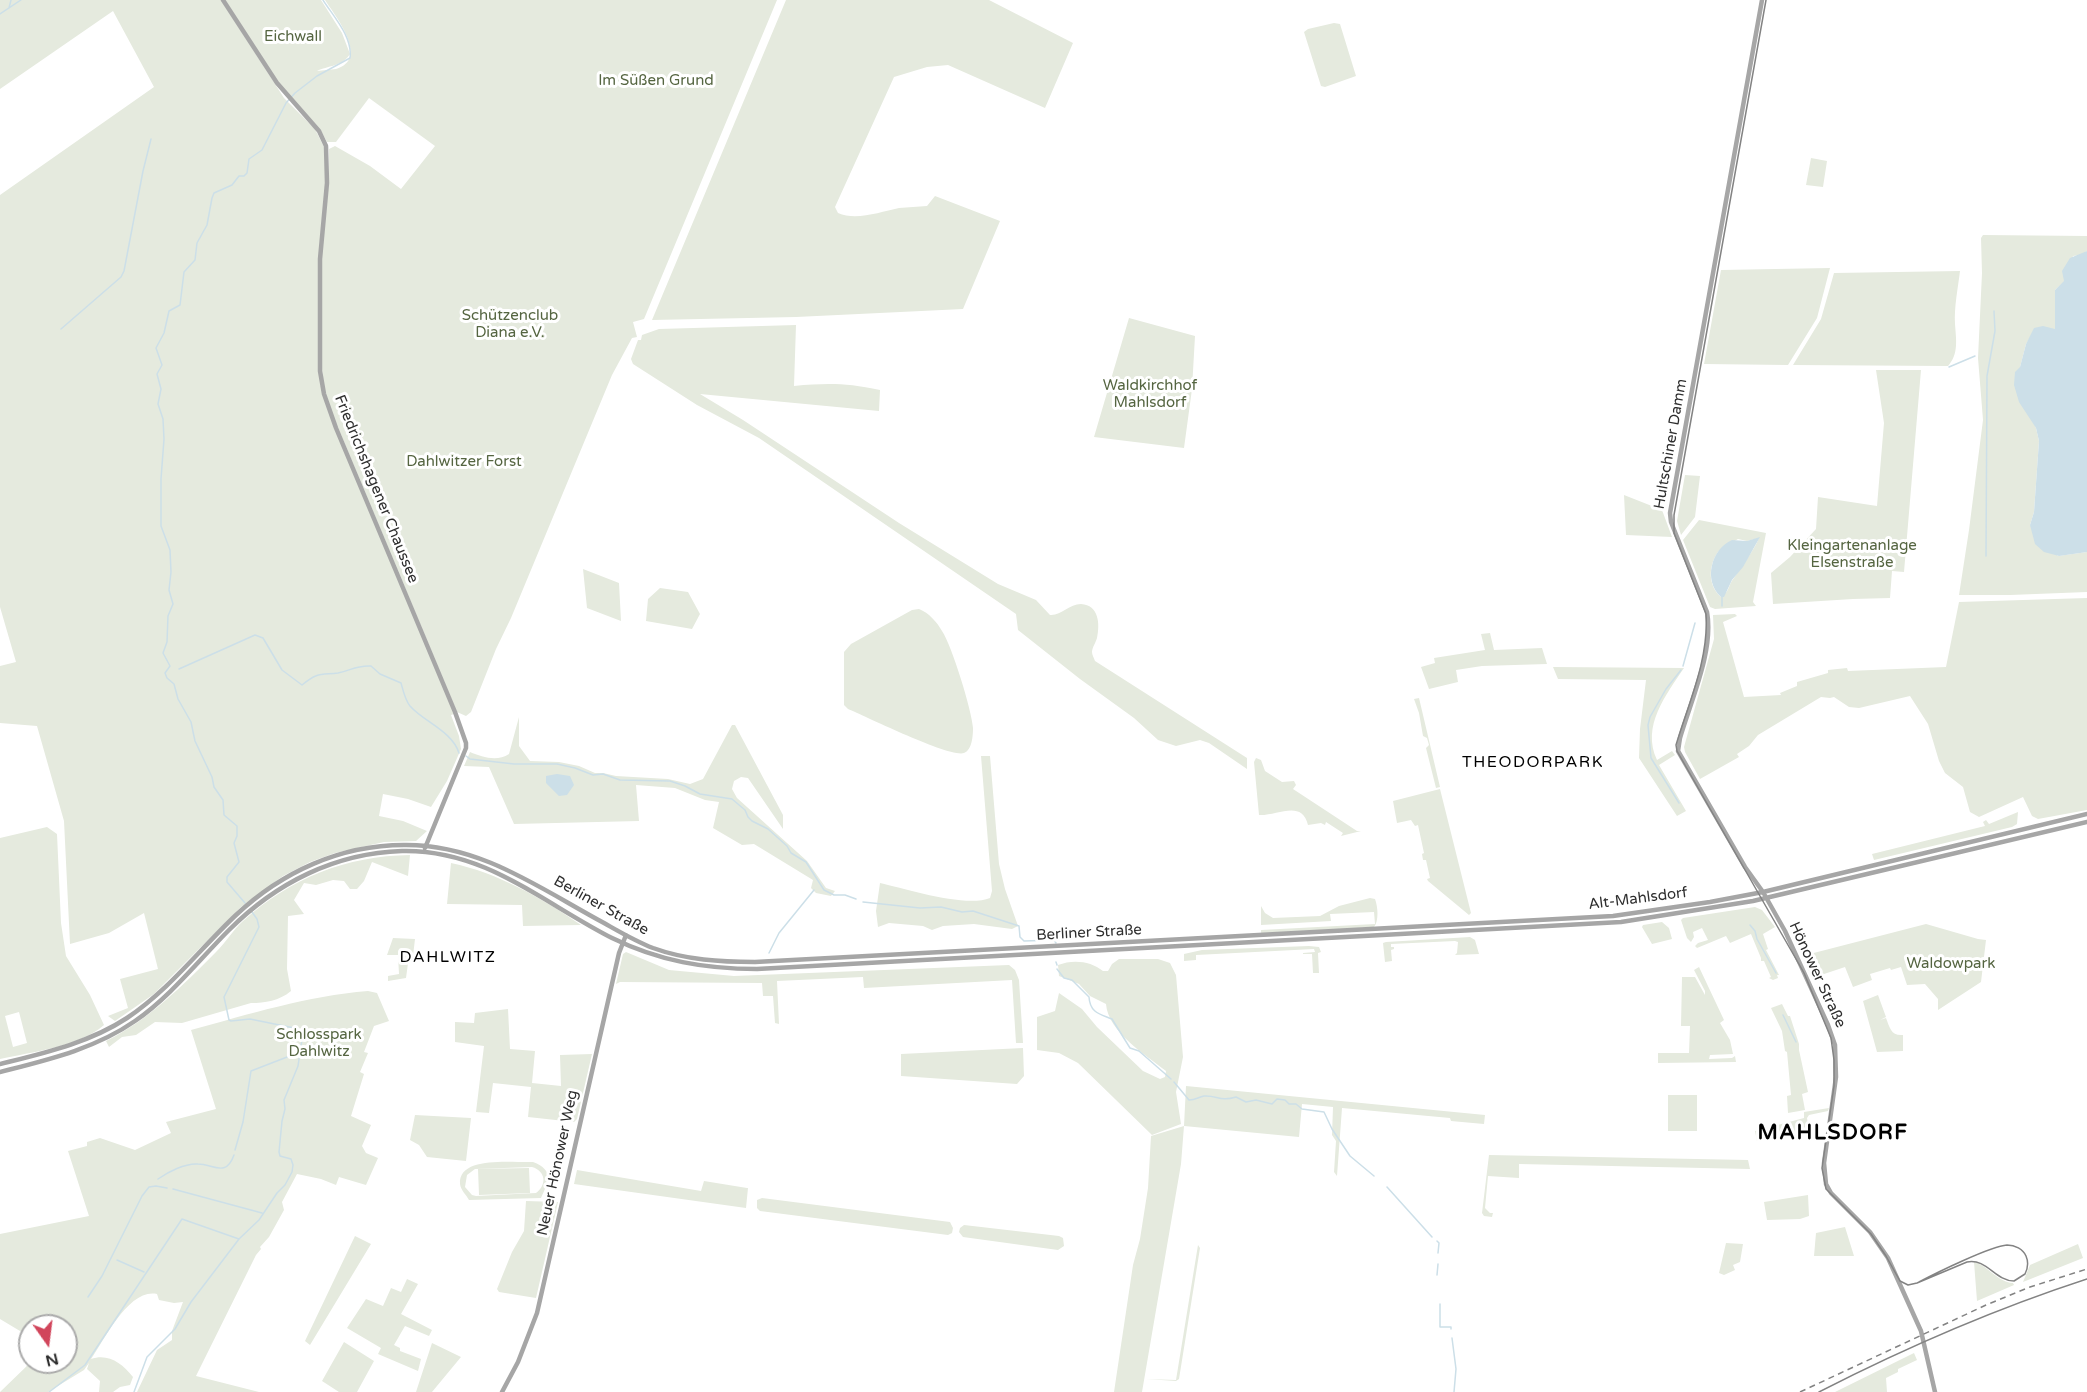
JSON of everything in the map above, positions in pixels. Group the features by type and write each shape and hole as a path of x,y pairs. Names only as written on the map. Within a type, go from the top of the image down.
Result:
{"main road":[{"name":"Friedrichshagener Chaussee","path":"223,0 286,95 319,131 326,146 328,155 320,259 320,363 324,394 465,738 466,748 426,846"},
{"name":"Hultschiner Damm","path":"1762,0 1670,519 1707,612 1708,620 1706,651 1678,751 1745,867 1766,898"},
{"name":"Alt-Mahlsdorf","path":"1183,940 1602,917 1710,902 1763,892 2087,814"},
{"name":"Alt-Mahlsdorf","path":"1184,947 1583,926 1621,922 1766,898 2087,822"},
{"name":"Berliner Straße","path":"0,1064 62,1048 112,1027 137,1011 238,917 296,871 335,855 376,846 426,846 464,852 503,867 626,935 679,956 731,962 786,961 1183,940"},
{"path":"423,852 426,846"},
{"name":"Berliner Straße","path":"258,901 300,877 338,861 370,854 423,852 459,859 499,873 623,942 678,962 709,968 740,969 1184,947"},
{"name":"Hönower Straße","path":"1766,898 1803,967 1835,1046 1836,1083 1824,1163 1826,1184 1831,1193 1870,1232 1888,1257 1918,1323 1935,1392"},
{"name":"Berliner Straße","path":"0,1072 69,1053 116,1033 133,1022 161,1000 238,917"},
{"name":"Neuer Hönower Weg","path":"502,1392 518,1362 537,1312 600,1035 626,935"}],"green space":[{"path":"0,0 221,0 284,98 315,129 326,151 326,177 319,251 320,384 454,714 451,715 461,749 447,781 431,807 383,794 379,816 403,821 427,831 416,841 384,842 335,853 310,862 283,876 241,907 154,994 115,1021 108,1016 128,1008 120,979 158,969 144,913 109,933 70,944 64,821 37,726 0,723 0,666 16,662 0,607 0,195 154,87 113,11 0,89"},
{"name":"Dahlwitzer Forst","path":"225,0 321,0 342,33 350,54 347,37 325,0 777,0 644,319 633,322 637,337 632,338 612,375 471,712 466,716 457,712 334,418 324,388 322,369 322,253 329,180 329,149 335,146 370,166 401,189 435,146 369,98 336,142 327,142 321,131 283,89","holes":["350,54 346,64 336,69 317,71 339,63"]},
{"path":"786,0 989,0 1073,43 1045,108 948,65 927,67 894,77 835,207 838,213 860,216 899,208 927,206 935,196 1000,221 963,309 796,317 652,320"},
{"path":"1334,23 1340,24 1356,76 1325,87 1321,86 1304,32"},
{"path":"1811,158 1827,161 1823,187 1806,185"},
{"path":"1983,235 2087,236 2087,251 2073,256 2065,281 2055,290 2056,330 2033,332 2026,344 2020,367 2039,441 2034,512 2030,525 2058,556 2087,552 2087,592 1959,595 1983,420 1978,358 1982,273 1981,238"},
{"path":"1830,268 1817,318 1788,365 1704,364 1721,270"},
{"path":"1960,271 1955,311 1956,346 1952,361 1948,366 1793,365 1821,319 1834,273"},
{"name":"Waldkirchhof Mahlsdorf","path":"1129,318 1195,336 1192,389 1184,448 1094,437"},
{"path":"796,325 794,386 837,384 880,390 879,411 700,394 998,584 1036,600 1050,615 1081,604 1092,608 1098,621 1097,638 1092,652 1095,661 1247,758 1247,769 1209,743 1200,740 1176,746 1158,740 1134,718 1018,630 1016,614 759,438 697,405 633,364 631,359 642,335 659,329"},
{"name":"Kleingartenanlage Elsenstraße","path":"1876,370 1921,370 1904,572 1892,571 1890,598 1773,604 1771,573 1790,557 1816,529 1818,497 1877,506 1884,423"},
{"path":"1685,475 1700,476 1695,517 1681,535 1677,521"},
{"path":"1624,495 1662,510 1672,537 1626,535"},
{"path":"1699,520 1766,533 1753,602 1756,606 1715,609 1710,607 1683,540","holes":["1759,538 1726,592 1721,597 1714,587 1711,576 1712,563 1718,552 1738,539 1747,541"]},
{"path":"583,569 619,583 621,621 587,608"},
{"path":"660,588 688,592 700,614 692,629 646,621 648,599"},
{"path":"2087,598 2087,810 2038,819 2032,816 2023,797 1979,817 1970,812 1963,787 1945,773 1928,724 1910,696 1859,708 1849,707 1834,697 1821,697 1758,735 1749,746 1737,754 1739,757 1700,779 1685,752 1684,747 1714,639 1713,615 1735,614 1737,616 1723,622 1744,697 1781,695 1780,693 1797,686 1797,682 1828,673 1828,670 1946,667 1959,602"},
{"path":"919,609 929,615 940,628 961,679 973,728 970,746 964,753 956,753 926,743 848,709 844,705 844,652 851,644 912,610"},
{"path":"1490,633 1494,650 1542,648 1547,664 1482,666 1456,670 1458,682 1429,689 1421,667 1435,663 1434,658 1485,650 1481,634"},
{"path":"1553,667 1684,668 1663,700 1652,735 1657,760 1672,751 1675,755 1659,765 1686,811 1677,816 1639,758 1646,680 1558,679"},
{"path":"1419,698 1440,787 1436,788 1426,748 1429,745 1427,738 1423,736 1414,699"},
{"path":"519,717 519,746 530,761 559,762 579,766 595,773 668,779 690,784 703,779 732,725 735,725 783,815 783,829 748,778 741,777 734,781 732,789 737,798 807,861 826,888 835,891 831,896 816,893 811,888 813,880 754,844 742,845 713,828 719,802 705,800 675,788 636,785 639,821 514,824 489,767 464,766 470,752 495,758 509,754"},
{"path":"981,756 990,756 999,864 1018,926 1012,929 974,924 943,926 932,930 923,926 889,923 878,927 876,911 880,883 966,901 990,898 992,891"},
{"path":"1256,758 1261,760 1265,771 1282,782 1294,781 1296,785 1293,789 1357,831 1361,831 1341,836 1343,833 1326,822 1325,825 1321,823 1308,825 1305,817 1295,811 1259,815 1254,762"},
{"path":"1440,789 1471,913 1469,915 1428,881 1427,879 1430,878 1426,860 1423,860 1422,854 1424,853 1418,825 1415,826 1411,820 1397,823 1393,801"},
{"path":"2018,812 2017,824 2012,827 1874,860 1872,854 1985,826 1983,822 1986,820 1989,824"},
{"path":"47,827 57,834 61,923 66,956 90,995 104,1025 82,1039 68,1044 0,1059 0,838","holes":["19,1012 27,1043 13,1047 5,1016"]},
{"path":"410,855 408,876 372,862 364,881 357,889 350,889 344,881 333,880 316,885 304,883 294,900 304,914 288,916 287,969 291,991 282,997 272,1001 251,1003 182,1023 155,1022 136,1035 122,1037 109,1047 106,1041 137,1023 165,1001 216,952 243,921 280,893 300,881 342,865 386,856"},
{"path":"451,863 503,880 551,905 581,925 523,926 522,905 447,904"},
{"path":"1370,898 1375,899 1377,906 1377,918 1376,924 1374,927 1261,934 1261,930 1375,924 1374,912 1330,914 1331,921 1261,925 1261,906 1265,913 1273,918 1320,916 1339,906"},
{"path":"1755,907 1762,910 1775,927 1763,934 1768,949 1766,950 1779,975 1773,980 1769,978 1771,977 1764,961 1761,961 1751,934 1730,943 1726,936 1697,948 1695,946 1698,943 1708,940 1702,928 1693,932 1694,937 1691,942 1687,938 1681,920"},
{"path":"1662,922 1669,928 1672,939 1652,944 1642,927"},
{"name":"Waldowpark","path":"1926,924 1986,940 1981,982 1938,1010 1938,999 1925,984 1907,985 1901,967 1870,974 1872,980 1853,987 1845,967 1812,978 1802,956"},
{"path":"1470,937 1475,940 1479,954 1455,955 1458,942 1455,941 1391,944 1391,947 1394,947 1391,950 1392,961 1385,962 1383,943 1386,942"},
{"path":"393,938 415,939 413,956 409,956 406,978 388,981 388,976 399,974 398,955 387,955"},
{"path":"1319,947 1321,952 1318,953 1319,973 1313,973 1312,954 1303,954 1315,952 1314,949 1196,955 1196,960 1184,961 1184,954 1202,950"},
{"path":"626,952 669,970 734,976 1009,965 1015,970 1019,980 1023,1043 1016,1043 1012,980 864,988 863,977 777,981 779,1024 775,1023 773,996 763,996 762,983 620,982 616,984 623,954"},
{"path":"1119,959 1158,959 1170,963 1176,975 1183,1057 1176,1092 1181,1124 1152,1135 1078,1063 1059,1053 1037,1050 1037,1017 1055,1011 1059,993 1082,1009 1097,1027 1143,1071 1160,1079 1165,1077 1166,1071 1129,1042 1113,1024 1106,1004 1090,996 1079,984 1059,976 1058,965 1064,963 1082,962 1108,971"},
{"path":"1699,967 1724,1020 1720,1023 1730,1040 1733,1054 1710,1055 1709,1059 1735,1056 1736,1062 1658,1063 1658,1053 1689,1053 1690,1026 1681,1026 1682,977 1695,977 1705,995 1694,970"},
{"name":"Schlosspark Dahlwitz","path":"368,991 377,993 389,1021 374,1026 364,1052 368,1053 360,1072 364,1074 351,1116 371,1125 362,1146 366,1153 378,1158 366,1185 339,1177 336,1185 297,1174 282,1202 284,1210 269,1237 260,1247 196,1376 259,1392 137,1392 157,1350 172,1340 172,1331 183,1302 159,1300 157,1294 147,1294 128,1307 91,1359 103,1357 114,1360 133,1377 130,1385 120,1387 113,1392 99,1392 100,1381 87,1369 89,1363 78,1374 78,1314 18,1314 18,1330 0,1319 0,1234 89,1216 68,1151 87,1146 87,1142 100,1138 135,1150 171,1133 166,1122 216,1109 191,1030 301,1001"},
{"path":"1878,995 1886,1017 1880,1020 1886,1018 1893,1033 1903,1035 1903,1051 1877,1052 1863,1001"},
{"path":"1782,1004 1790,1016 1799,1044 1808,1092 1802,1094 1805,1110 1788,1113 1787,1096 1791,1095 1787,1052 1782,1031 1771,1008"},
{"path":"508,1009 510,1049 535,1051 532,1083 561,1086 560,1055 592,1054 577,1119 574,1122 528,1117 531,1087 493,1083 489,1113 476,1112 484,1046 455,1042 455,1022 474,1023 475,1013"},
{"path":"1023,1048 1024,1076 1017,1084 901,1076 901,1054"},
{"path":"1186,1086 1485,1115 1484,1124 1451,1121 1450,1118 1342,1108 1337,1176 1334,1172 1336,1141 1332,1135 1333,1107 1302,1104 1299,1137 1184,1126"},
{"path":"1668,1095 1697,1095 1697,1131 1668,1131"},
{"path":"1829,1108 1828,1111 1809,1115 1807,1118 1809,1131 1757,1141 1755,1131 1804,1118 1804,1112"},
{"path":"415,1115 471,1118 466,1161 427,1157 419,1145 410,1140"},
{"path":"1184,1126 1181,1164 1142,1392 1114,1392 1133,1265 1140,1239 1148,1188 1151,1136"},
{"path":"1489,1155 1748,1160 1750,1169 1519,1164 1519,1178 1488,1176 1485,1208 1493,1213 1492,1217 1484,1216 1482,1213"},
{"path":"533,1162 545,1169 548,1177 541,1198 469,1200 461,1189 462,1175 468,1168 489,1163","holes":["532,1167 542,1175 543,1182 536,1193 476,1196 465,1187 467,1175 475,1169"]},
{"path":"529,1168 530,1193 479,1195 478,1169"},
{"path":"577,1170 701,1191 704,1181 748,1188 746,1208 574,1184"},
{"path":"1808,1195 1809,1216 1800,1219 1767,1220 1764,1202"},
{"path":"762,1198 950,1222 953,1228 952,1233 948,1235 760,1211 757,1208 757,1200"},
{"path":"526,1201 558,1202 536,1298 499,1292 497,1289 512,1252 524,1231"},
{"path":"964,1225 1059,1236 1063,1238 1064,1246 1058,1250 963,1237 959,1232"},
{"path":"1845,1227 1854,1256 1814,1256 1816,1233"},
{"path":"355,1236 371,1244 310,1345 305,1341"},
{"path":"1726,1243 1743,1244 1740,1262 1733,1265 1735,1270 1724,1275 1719,1273"},
{"path":"2078,1244 2083,1258 2023,1282 2030,1265"},
{"path":"1198,1245 1200,1248 1179,1379 1176,1381 1146,1379 1176,1380"},
{"path":"1974,1262 2002,1280 2014,1285 1977,1301"},
{"path":"407,1279 418,1284 401,1314 432,1330 429,1336 405,1326 394,1345 400,1348 400,1351 421,1359 418,1371 378,1354 381,1348 347,1328 366,1299 383,1306 391,1288 401,1292"},
{"path":"344,1342 374,1361 357,1392 339,1392 322,1381"},
{"path":"432,1343 461,1357 432,1392 416,1392"},
{"path":"1914,1353 1917,1360 1886,1378 1887,1392 1835,1392"},
{"path":"19,1374 77,1374 48,1392 0,1392"}],"shaded area":[{"path":"2087,251 2087,552 2059,556 2044,552 2035,544 2030,525 2034,512 2039,441 2036,428 2019,402 2014,385 2015,372 2020,367 2026,344 2034,328 2043,326 2055,329 2055,290 2064,281 2062,271 2070,258"},
{"path":"1760,537 1743,567 1732,580 1724,597 1721,597 1715,590 1711,574 1719,550 1732,540 1747,541"},
{"path":"557,774 570,776 574,785 567,795 559,796 546,783 546,776"}],"waterway":[{"path":"9,8 11,0"},
{"path":"0,14 21,0"},
{"path":"245,903 227,882 227,877 239,862 234,843 237,826 224,815 223,800 214,787 212,777 195,741 191,722 178,699 174,684 165,673 170,666 163,653 167,642 168,616 173,604 169,590 170,550 161,526 164,439 163,419 158,404 161,389 157,374 162,365 156,348 164,333 169,311 180,305 184,272 195,260 197,243 207,225 214,193 232,185 239,176 247,173 249,159 262,150 286,103 295,93 317,76 350,58 345,35 323,0"},
{"path":"61,329 121,277 124,271 151,139"},
{"path":"1986,556 1987,376 1995,331 1994,311"},
{"path":"1949,367 1975,356"},
{"path":"1722,597 1722,606"},
{"path":"1683,666 1695,623"},
{"path":"179,669 255,635 263,638 282,670 302,685 319,675 371,666 380,674 401,683 410,706 444,733 459,753"},
{"path":"1679,803 1651,758 1648,725 1666,689 1681,670"},
{"path":"466,756 470,759 514,764 557,764 593,775 603,774 620,780 670,781 700,794 732,799 745,810 752,821 768,829 787,846 791,853 806,862 824,890 834,895 845,895 856,899"},
{"path":"769,953 779,933 814,890"},
{"path":"863,902 920,908 941,907 962,912 973,911 1019,926 1020,937 1024,941 1054,940 1056,943"},
{"path":"134,1392 147,1357 175,1329 191,1302 239,1239 259,1220 292,1172 291,1159 280,1156 279,1152 285,1109 284,1100 298,1066 303,1033 299,1029 250,1019 231,1021 224,997 259,927 252,912"},
{"path":"1750,925 1776,973"},
{"path":"1057,969 1064,978 1072,980 1089,997 1094,1010 1112,1019 1130,1048 1139,1051 1171,1079"},
{"path":"1783,1015 1796,1042"},
{"path":"235,1150 243,1122 251,1071 300,1052"},
{"path":"1174,1082 1189,1100 1204,1096 1222,1099 1236,1097 1246,1102 1256,1100 1272,1104 1277,1099 1296,1104 1302,1109 1324,1112 1350,1156 1374,1176"},
{"path":"158,1179 182,1166 198,1164 223,1168 231,1162 234,1155"},
{"path":"88,1297 102,1276 142,1196 149,1187 167,1188"},
{"path":"1387,1187 1432,1237"},
{"path":"173,1189 262,1213"},
{"path":"49,1392 85,1365 182,1219 239,1239"},
{"path":"1437,1241 1439,1243 1438,1253"},
{"path":"117,1260 144,1272"},
{"path":"1437,1275 1438,1264"},
{"path":"1440,1304 1440,1327 1451,1327 1451,1329"},
{"path":"1452,1338 1456,1369 1454,1392"}],"tram line":[{"path":"1766,0 1674,515 1674,533 1706,614 1701,664 1676,745 1677,751 1804,973 1831,1038 1834,1086 1822,1168 1826,1189 1871,1234 1900,1281 1908,1285 1917,1283 1967,1262 1980,1263 2001,1277 2014,1281 2025,1274 2028,1261 2021,1249 2007,1245 1977,1255 1919,1282"},
{"path":"1819,1392 1951,1330 2087,1279"}],"railway":[{"path":"1800,1392 1986,1305 2030,1287 2087,1269"}],"district":[{"name":"THEODORPARK","path":"1533,763"},
{"name":"DAHLWITZ","path":"448,958"},
{"name":"MAHLSDORF","path":"1833,1133"}],"park label":[{"name":"Eichwall","path":"293,37"},
{"name":"Im Süßen Grund","path":"656,81"},
{"name":"Schützenclub Diana e.V.","path":"510,324"}]}
